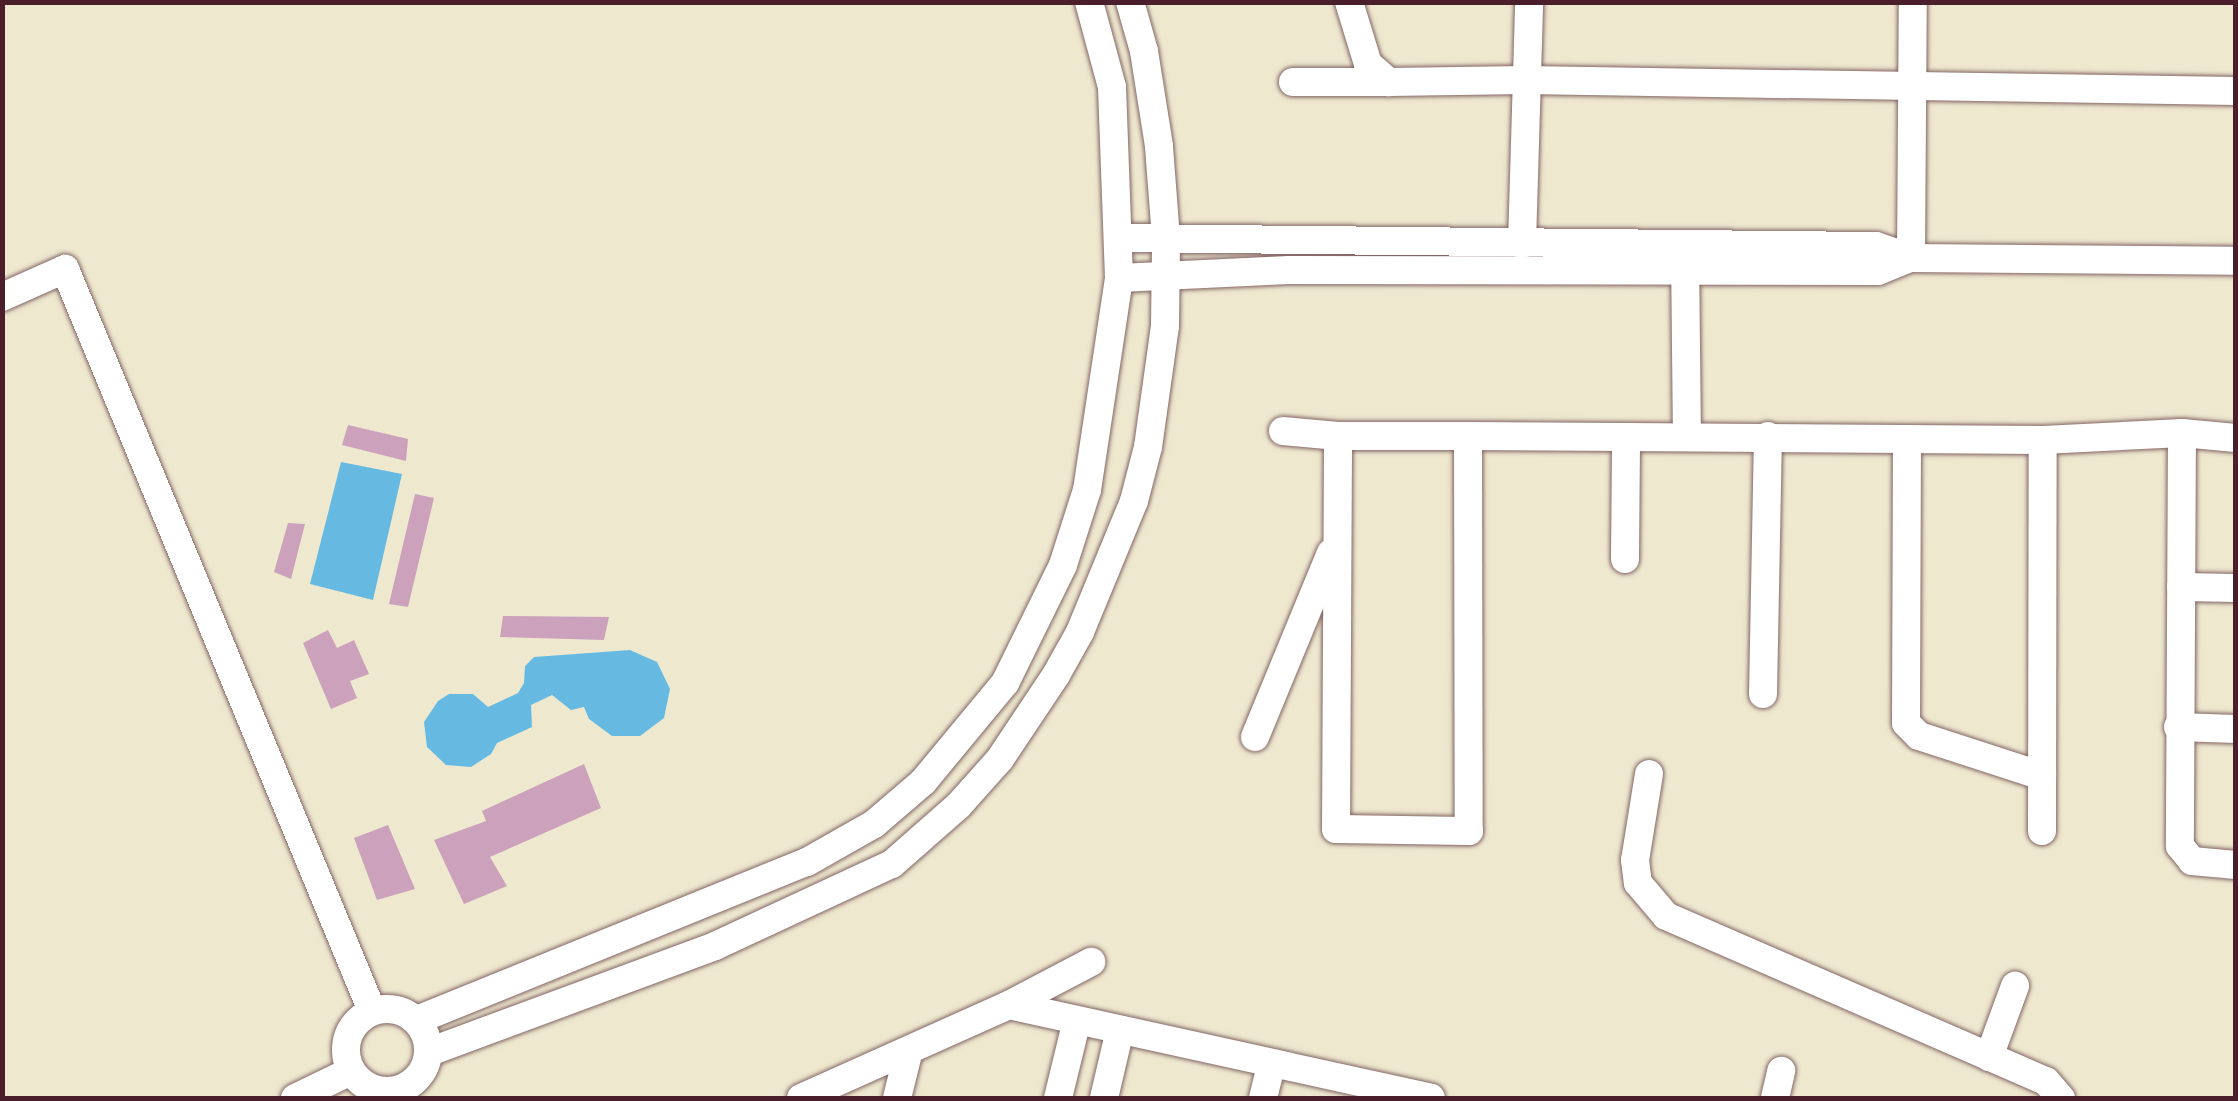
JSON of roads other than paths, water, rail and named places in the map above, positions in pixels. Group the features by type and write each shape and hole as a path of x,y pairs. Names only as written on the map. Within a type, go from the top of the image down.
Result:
{"street":[{"path":"417,1020 807,862 874,824 922,782 1005,683 1064,565 1087,490 1119,278 1112,87 1088,2"},
{"path":"429,1052 640,975 818,902 892,864 959,805 1000,759 1080,632 1134,501 1148,447 1166,326 1166,238 1159,146 1144,51 1130,2"},
{"path":"1349,2 1368,64 1389,82"},
{"path":"1522,244 1528,2"},
{"path":"1912,258 1913,2"},
{"path":"1293,82 1526,80 2236,91"},
{"path":"1120,238 1522,244 1685,256"},
{"path":"1289,270 1290,240"},
{"path":"1119,278 1876,246 1912,258 2236,261"},
{"path":"1685,256 1687,437"},
{"path":"2,297 65,269 372,1011"},
{"path":"1283,431 1338,436 2043,440 2182,433 2236,438"},
{"path":"2182,433 2179,834 2184,855 2192,862 2236,865"},
{"path":"1338,436 1336,829 1470,831 1468,436"},
{"path":"1763,694 1768,436"},
{"path":"1624,559 1626,437"},
{"path":"1907,439 1906,724 1919,736 2042,776"},
{"path":"2042,831 2043,440"},
{"path":"1255,736 1337,539"},
{"path":"2181,587 2236,588"},
{"path":"2178,728 2236,728"},
{"path":"1648,774 1636,860 1638,883 1666,916 2046,1082 2062,1098"},
{"path":"629,936 640,975"},
{"path":"801,1098 1009,1005 1091,962"},
{"path":"1989,1057 2015,986"},
{"path":"1009,1005 1432,1098"},
{"path":"396,1010 417,1020 429,1052 421,1074 405,1094 379,1091 351,1071 346,1060 348,1036 372,1011 396,1010"},
{"path":"1058,1098 1077,1020"},
{"path":"1104,1098 1120,1030"},
{"path":"897,1098 909,1050"},
{"path":"1263,1098 1272,1063"},
{"path":"295,1098 351,1071"}],"water":[{"path":"341,462 402,474 373,600 310,584"},
{"path":"630,650 657,662 670,689 664,718 640,736 612,736 589,719 584,707 571,710 552,695 531,705 532,727 497,743 491,754 471,767 446,765 427,747 424,722 438,701 449,694 473,694 488,707 518,693 524,683 525,666 534,657"}]}
